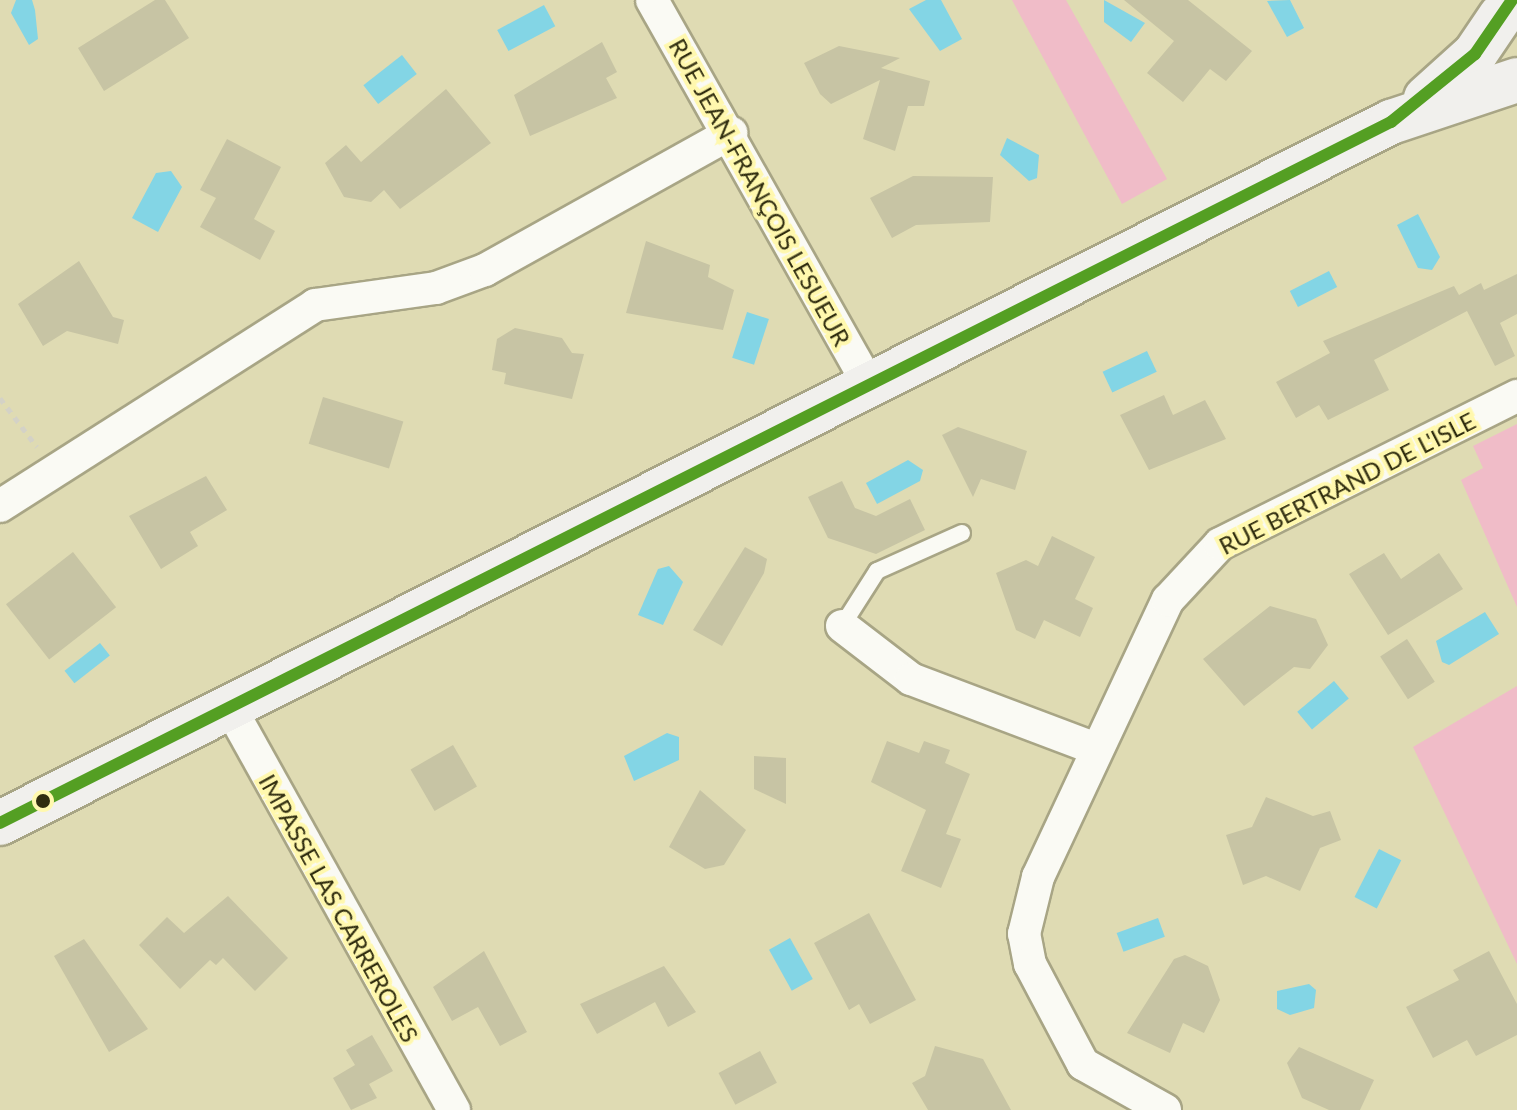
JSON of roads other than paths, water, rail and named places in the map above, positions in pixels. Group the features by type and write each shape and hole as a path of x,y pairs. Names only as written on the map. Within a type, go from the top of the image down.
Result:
{"main road":[{"path":"1506,6 1500,53 1517,74"},
{"path":"1391,122 1453,76 1506,6"},
{"path":"0,823 228,704 1391,122 1517,80"}],"street":[{"name":"RUE JEAN-FRANÇOIS LESUEUR","path":"652,0 731,133 868,384"},
{"path":"0,506 52,467 315,305 436,288 485,270 731,133"},
{"name":"RUE BERTRAND DE L'ISLE","path":"1165,1110 1083,1064 1030,964 1028,903 1096,749 1168,600 1220,544 1517,396"},
{"path":"842,626 911,679 1096,749"},
{"name":"IMPASSE LAS CARREROLES","path":"228,704 454,1110"}],"lane":[{"path":"842,626 877,571 962,533"}],"water":[{"path":"16,0 32,0 35,10 38,39 29,45 11,13"},
{"path":"926,0 941,0 962,39 940,51 909,9"},
{"path":"1104,0 1145,23 1131,42 1104,22"},
{"path":"1290,0 1304,28 1287,37 1267,1"},
{"path":"544,5 555,26 508,51 497,30"},
{"path":"402,55 417,74 378,104 363,85"},
{"path":"1007,138 1039,155 1037,178 1029,181 1000,155"},
{"path":"171,171 182,187 158,232 132,218 156,173"},
{"path":"1418,214 1440,257 1432,270 1418,268 1397,225"},
{"path":"1329,271 1337,287 1298,307 1290,291"},
{"path":"747,312 769,319 754,365 732,358"},
{"path":"1147,351 1157,372 1112,393 1103,372"},
{"path":"908,460 923,470 920,481 877,504 866,483"},
{"path":"669,566 683,582 663,625 638,615 658,569"},
{"path":"1485,612 1499,634 1449,665 1442,662 1436,641"},
{"path":"100,643 110,656 74,683 65,671"},
{"path":"1334,681 1349,699 1312,729 1297,712"},
{"path":"667,733 679,737 679,760 634,781 624,756"},
{"path":"1379,849 1401,860 1377,908 1354,897"},
{"path":"1158,918 1165,937 1123,952 1117,933"},
{"path":"790,938 813,979 792,991 769,950"},
{"path":"1309,984 1316,990 1314,1008 1290,1015 1277,1009 1277,991"}]}
